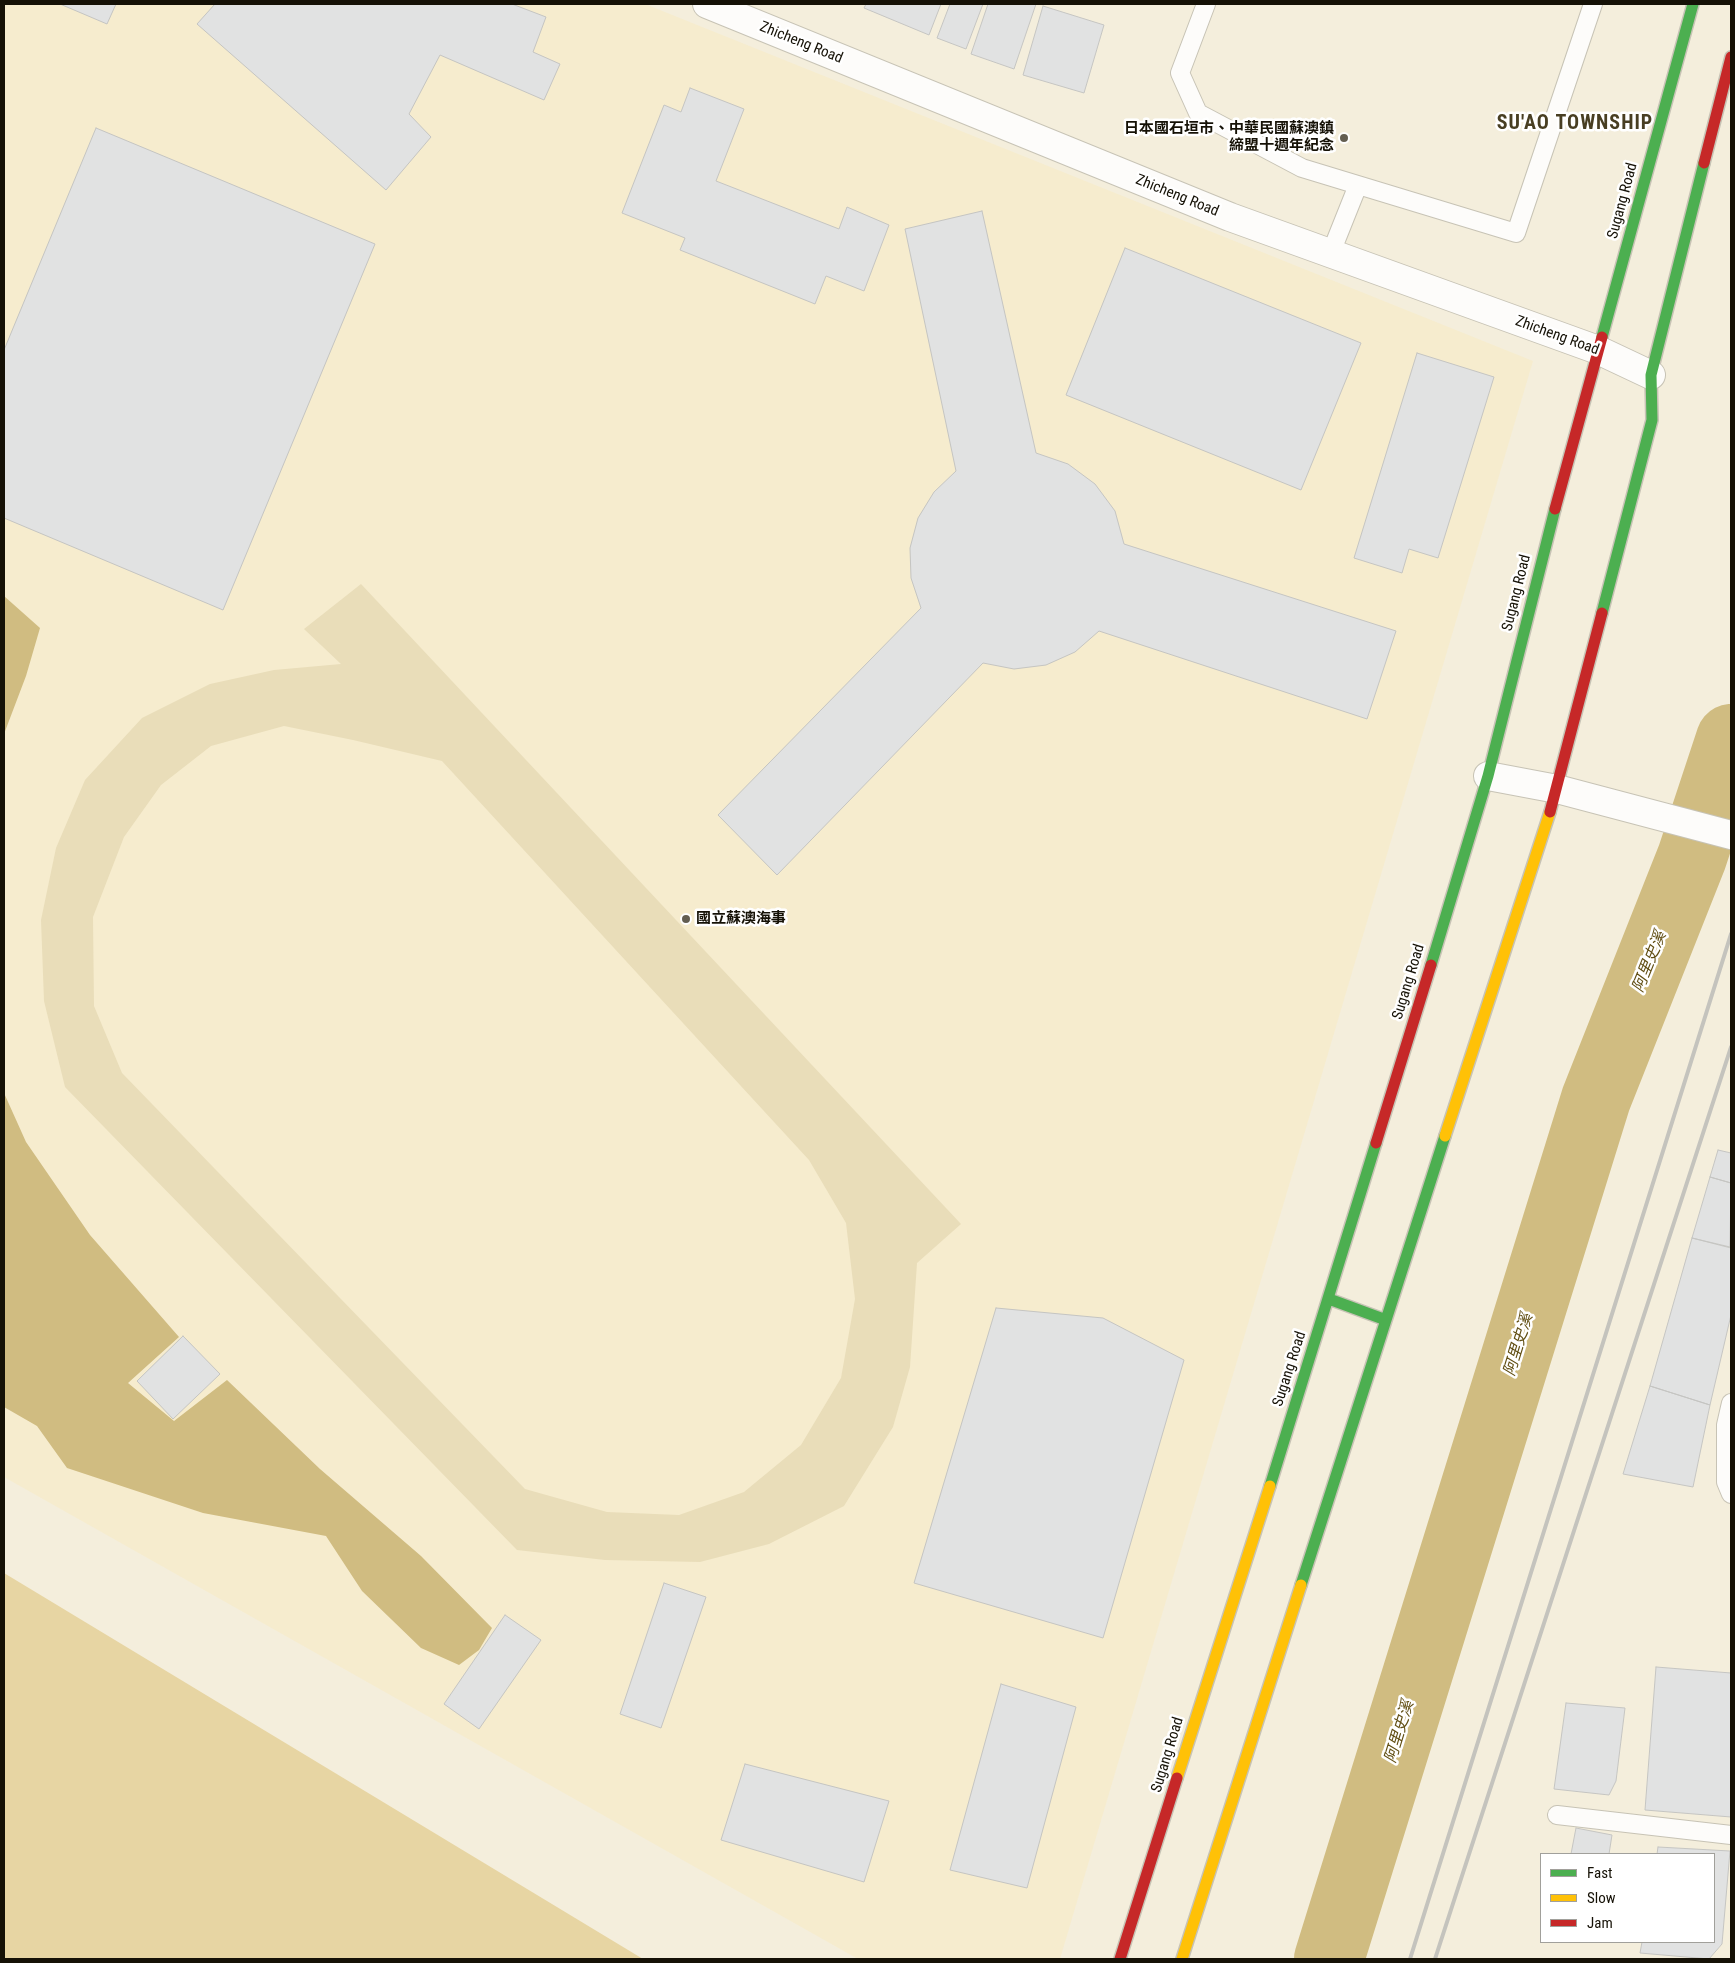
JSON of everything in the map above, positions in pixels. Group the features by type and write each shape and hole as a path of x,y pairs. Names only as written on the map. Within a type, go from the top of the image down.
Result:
{"main road":[{"name":"Sugang Road","path":"1120,1959 1329,1299 1488,776 1539,567 1694,4"},
{"path":"1182,1959 1557,789 1652,420 1651,375 1731,58"},
{"path":"1329,1299 1386,1320"}],"street":[{"name":"Zhicheng Road","path":"707,4 1230,217 1330,255 1598,350 1651,375"},
{"path":"1488,776 1557,789 1731,835"}],"lane":[{"path":"1206,4 1180,73 1198,113 1302,168 1516,233 1593,4"},
{"path":"1330,255 1358,185"},
{"path":"1731,1403 1726,1425 1726,1482 1731,1494"},
{"path":"1557,1815 1731,1835"}],"shaded area":[{"name":"國立蘇澳海事","path":"4,4 645,4 1533,361 1060,1959 858,1959 4,1477"},
{"path":"361,584 961,1224 917,1263 910,1367 893,1427 844,1506 769,1544 700,1562 605,1560 517,1550 65,1087 44,1001 41,920 56,848 85,780 142,718 210,684 274,670 341,664 304,629","holes":["284,726 442,761 809,1160 846,1223 855,1299 841,1378 801,1445 744,1492 679,1515 607,1512 525,1489 122,1073 94,1006 93,917 124,837 161,785 211,746"]},
{"path":"4,596 40,628 26,676 4,734"},
{"path":"4,1093 26,1142 90,1235 179,1337 128,1383 174,1421 227,1380 320,1469 421,1556 492,1628 479,1650 459,1665 421,1648 362,1591 326,1536 203,1513 67,1468 37,1426 4,1407"},
{"path":"4,1573 643,1959 4,1959"}],"building":[{"path":"60,4 116,4 107,24"},
{"path":"215,4 512,4 546,17 533,52 560,64 544,100 440,55 409,114 431,137 386,190 197,24"},
{"path":"866,4 941,4 929,35 864,8"},
{"path":"950,4 983,4 966,49 937,38"},
{"path":"988,4 1036,4 1014,69 971,54"},
{"path":"1043,6 1104,25 1084,93 1023,75"},
{"path":"690,88 744,109 716,181 839,229 847,207 889,225 864,291 826,276 815,304 680,250 685,238 622,213 664,105 681,112"},
{"path":"96,128 375,244 223,610 4,518 4,350"},
{"path":"982,211 1036,453 1068,464 1095,484 1115,511 1124,544 1396,631 1367,719 1099,631 1075,652 1046,665 1014,669 983,663 777,875 718,815 921,608 911,578 910,548 918,518 934,492 956,471 905,229"},
{"path":"1125,248 1361,343 1301,490 1066,395"},
{"path":"1417,353 1494,377 1438,558 1409,549 1402,573 1354,558"},
{"path":"1718,1150 1731,1153 1731,1183 1710,1177"},
{"path":"1710,1177 1731,1183 1730,1247 1692,1238"},
{"path":"1692,1238 1731,1248 1731,1315 1710,1405 1650,1386"},
{"path":"996,1308 1103,1318 1184,1360 1103,1638 914,1583"},
{"path":"183,1336 220,1374 173,1419 137,1381"},
{"path":"1650,1386 1710,1405 1693,1487 1623,1474"},
{"path":"664,1583 706,1597 661,1728 620,1714"},
{"path":"505,1615 541,1640 479,1729 444,1704"},
{"path":"1656,1667 1731,1673 1731,1817 1645,1810"},
{"path":"1001,1684 1076,1707 1027,1888 950,1870"},
{"path":"1566,1703 1625,1708 1616,1781 1609,1795 1554,1789"},
{"path":"745,1764 889,1801 864,1882 721,1840"},
{"path":"1576,1828 1612,1835 1609,1853 1571,1853"},
{"path":"1658,1847 1730,1851 1722,1944 1709,1959 1640,1953 1642,1943 1715,1943 1715,1853 1657,1853"}],"waterway":[{"name":"阿里史溪","path":"1329,1959 1596,1099 1692,857 1731,739"}],"railway":[{"path":"1410,1959 1731,934"},
{"path":"1435,1959 1731,1047"}],"traffic: fast":[{"path":"1602,337 1693,4"},
{"path":"1602,613 1652,420 1651,375 1704,163"},
{"path":"1431,965 1488,776 1555,509"},
{"path":"1301,1585 1445,1136"},
{"path":"1270,1486 1376,1143"},
{"path":"1329,1299 1386,1320"}],"traffic: slow":[{"path":"1445,1136 1550,812"},
{"path":"1177,1778 1270,1486"},
{"path":"1182,1959 1301,1585"}],"traffic: jam":[{"path":"1704,163 1731,57"},
{"path":"1555,509 1602,337"},
{"path":"1550,812 1602,613"},
{"path":"1376,1143 1431,965"},
{"path":"1120,1959 1177,1778"}],"place":[{"name":"日本國石垣市、中華民國蘇澳鎮 締盟十週年紀念","path":"1344,138"},
{"name":"國立蘇澳海事","path":"686,919"}],"district":[{"name":"SU'AO TOWNSHIP","path":"1575,124"}]}
